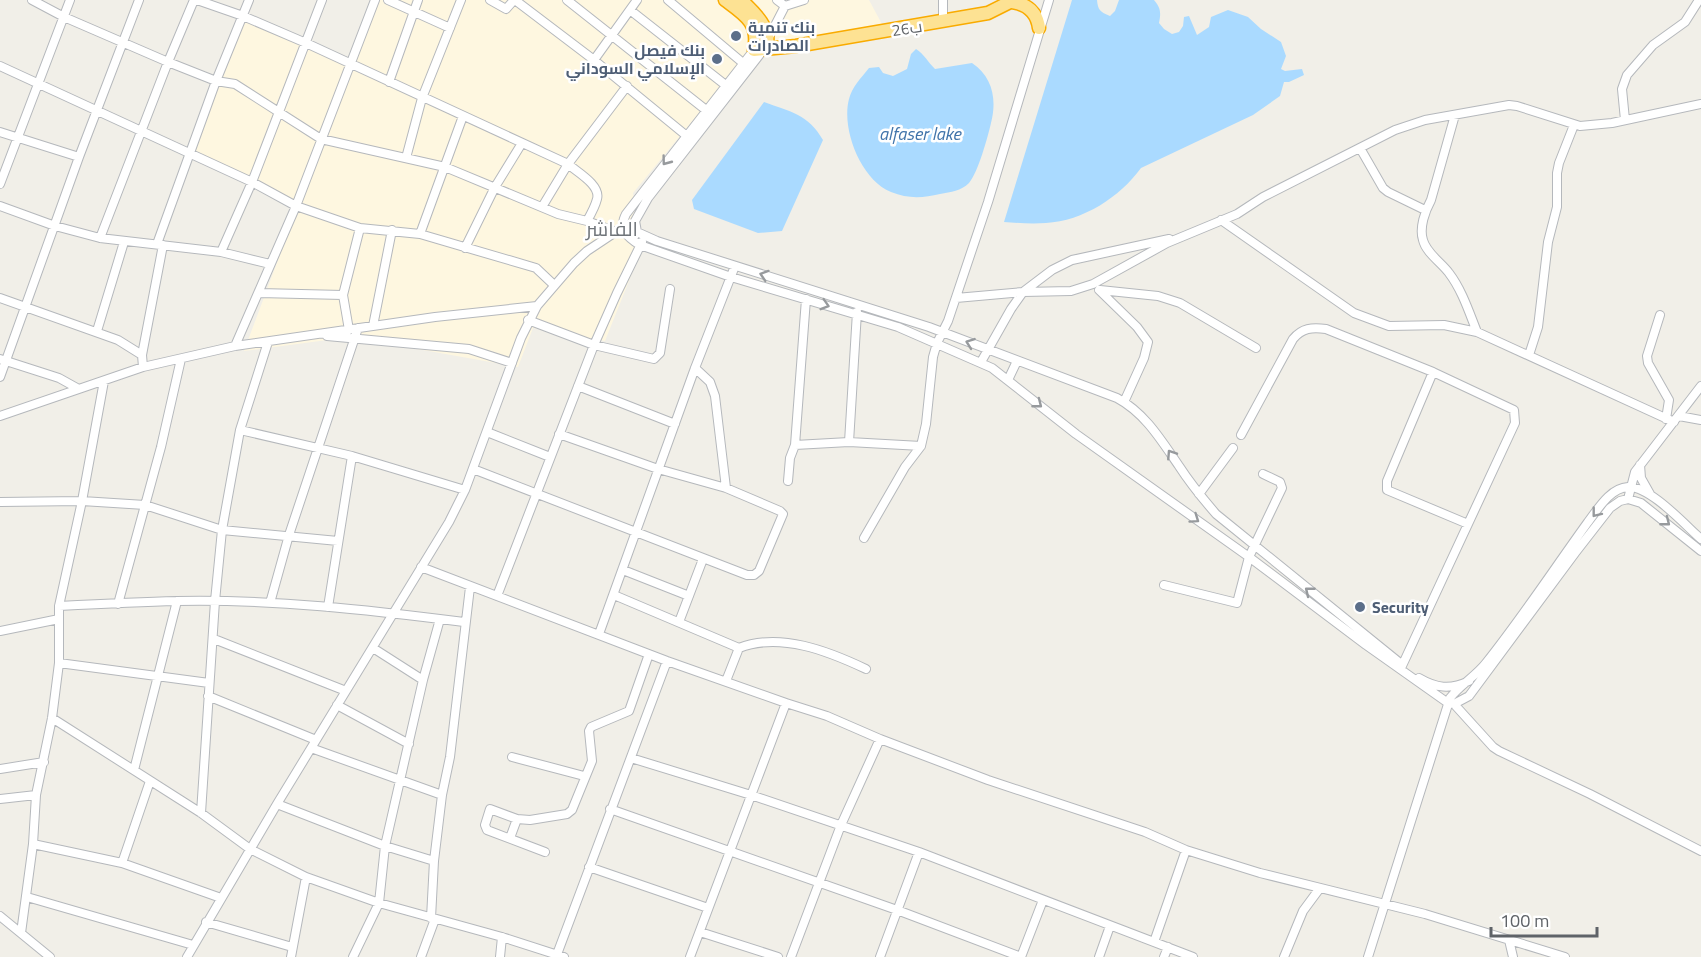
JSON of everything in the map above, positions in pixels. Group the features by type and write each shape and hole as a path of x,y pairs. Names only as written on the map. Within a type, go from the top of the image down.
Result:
{"highway":[{"path":"725,0 748,19 761,42"},
{"path":"741,0 757,14 761,42"},
{"path":"1013,1 1031,9 1039,28"},
{"name":"26ب","path":"761,42 796,45 943,22 994,12 1013,1"}],"street":[{"path":"32,0 122,43 216,81 235,84 321,139 445,167 558,214 619,229 640,245 731,277 898,327 981,362 1008,380 1076,434 1332,614 1451,704 1499,752 1590,794 1701,851"},
{"path":"0,184 70,0"},
{"path":"0,377 3,360 27,306 79,157 139,0"},
{"path":"100,238 168,62 196,0 243,16 306,43 568,164 598,191 598,198 587,221"},
{"path":"143,367 142,355 160,244 216,81 249,0"},
{"path":"221,252 252,182 322,0"},
{"path":"235,346 296,206 375,0"},
{"path":"388,0 450,28"},
{"path":"389,82 418,0"},
{"path":"406,158 422,98 461,0"},
{"path":"490,0 506,9 514,0 627,86 689,138"},
{"path":"567,0 706,110"},
{"path":"594,60 637,0"},
{"path":"668,0 743,63"},
{"path":"777,0 785,6"},
{"path":"619,229 629,210 728,88 785,6 804,0"},
{"path":"943,0 943,22"},
{"path":"864,538 905,467 921,446 926,424 933,357 937,343 956,298 988,202 1049,0"},
{"path":"1624,120 1622,89 1627,75 1653,45 1685,22 1699,0"},
{"path":"630,10 728,88"},
{"path":"761,42 743,63 728,88 706,110 648,198 636,217 635,226 638,232 695,253 900,318 1124,402 1140,415 1162,440 1199,494 1216,514 1332,614"},
{"path":"0,66 252,182 296,206 360,228 420,234 536,268 554,285"},
{"path":"542,207 568,164 627,86"},
{"path":"956,298 1023,292 1071,291 1093,284 1183,236 1237,214 1263,197 1395,130 1425,120 1495,107 1517,106 1574,125 1592,126 1701,103"},
{"path":"1455,115 1431,200 1425,210 1422,239 1425,246 1450,274 1478,332"},
{"path":"420,234 463,116"},
{"path":"1529,355 1538,327 1548,242 1557,207 1557,173 1574,125"},
{"path":"0,132 79,157"},
{"path":"465,248 495,187 522,143"},
{"path":"1360,148 1383,188 1425,210"},
{"path":"0,206 55,226 100,238 221,252 270,264"},
{"path":"1221,220 1365,319 1389,326 1444,325 1478,332 1673,419 1701,420"},
{"path":"187,957 277,804 449,522 465,490 528,320 554,285 587,251 619,229 635,226"},
{"path":"349,330 343,295 360,228"},
{"path":"373,326 392,230"},
{"path":"497,596 594,345 645,236"},
{"path":"981,362 1023,292 1052,270 1072,260 1183,236"},
{"path":"97,331 124,242"},
{"path":"691,263 695,253"},
{"path":"599,634 695,368 735,266"},
{"path":"789,294 791,284"},
{"path":"1093,284 1137,327 1148,342 1144,357 1124,402"},
{"path":"528,320 594,345 654,359 660,353 670,289"},
{"path":"1100,291 1158,296 1180,303 1256,348"},
{"path":"259,293 343,295"},
{"path":"0,298 97,331 118,340 142,355"},
{"path":"789,480 790,458 795,446 806,299"},
{"path":"849,442 858,305"},
{"path":"0,416 143,367 235,346 537,306"},
{"path":"1660,315 1647,356 1648,363 1669,400 1673,419"},
{"path":"898,327 900,318"},
{"path":"1241,435 1293,339 1306,329 1316,327 1434,372 1514,410 1515,423 1401,667"},
{"path":"270,603 288,535 358,328"},
{"path":"312,335 469,349 512,363"},
{"path":"201,813 222,530 240,430 268,342"},
{"path":"118,604 161,447 181,359"},
{"path":"3,360 59,378 77,388"},
{"path":"1008,380 1017,361"},
{"path":"695,368 710,382 716,396 726,488"},
{"path":"1434,372 1387,481 1387,490 1389,493 1468,524"},
{"path":"21,933 33,844 36,795 52,718 59,663 59,606 82,501 104,381"},
{"path":"578,386 675,424"},
{"path":"1628,499 1635,471 1673,419 1701,386"},
{"path":"1691,400 1701,404"},
{"path":"240,430 352,456 465,490"},
{"path":"487,432 550,457"},
{"path":"473,469 747,575 754,575 759,571 783,514 780,511 726,488 658,469 559,434"},
{"path":"795,446 849,442 921,446"},
{"path":"1199,494 1233,448"},
{"path":"328,607 352,456"},
{"path":"1640,465 1641,478 1652,497"},
{"path":"1164,585 1235,604 1249,557 1282,485 1263,474"},
{"path":"1451,704 1469,696 1605,501 1616,490 1631,487 1643,490 1701,538"},
{"path":"1368,957 1453,694 1469,681 1610,508 1620,501 1628,499 1641,503 1701,551"},
{"path":"0,502 82,501 145,505 222,530 338,541"},
{"path":"679,622 703,559"},
{"path":"421,567 667,661 827,716 988,780 1144,832 1186,850 1260,873 1386,903 1565,957"},
{"path":"623,570 689,596"},
{"path":"421,957 433,918 434,861 442,795 450,757 464,622 470,587"},
{"path":"614,595 740,648 765,641 785,642 846,660 866,669"},
{"path":"59,606 177,601 270,603 394,613 464,622"},
{"path":"134,770 177,601"},
{"path":"0,631 58,619"},
{"path":"353,957 379,903 385,846 423,680 440,619"},
{"path":"214,639 346,690"},
{"path":"373,648 423,680"},
{"path":"726,681 740,648"},
{"path":"545,852 485,828 490,809 517,819 530,820 567,814 572,810 592,761 589,731 591,727 629,711 649,654"},
{"path":"52,718 201,813 250,849 306,877 379,903 502,937 559,956 610,809 667,661"},
{"path":"59,663 209,683"},
{"path":"1401,667 1440,687 1453,687 1469,681"},
{"path":"208,696 401,782 442,795"},
{"path":"690,957 786,703"},
{"path":"337,705 410,744"},
{"path":"791,957 841,825 880,739"},
{"path":"512,757 585,776"},
{"path":"631,758 751,795 919,852 1193,957"},
{"path":"0,769 44,762"},
{"path":"123,862 150,781"},
{"path":"0,799 36,795"},
{"path":"277,804 385,846 434,861"},
{"path":"610,809 897,910 1021,957 1043,900"},
{"path":"510,838 517,819"},
{"path":"33,844 123,862 221,898"},
{"path":"1154,942 1186,850"},
{"path":"880,957 919,852"},
{"path":"589,867 708,908"},
{"path":"291,957 306,877"},
{"path":"1284,957 1303,911 1320,888"},
{"path":"27,897 193,945"},
{"path":"0,916 50,957"},
{"path":"206,922 292,947"},
{"path":"1099,957 1110,926"},
{"path":"700,932 778,957"},
{"path":"500,957 502,937"},
{"path":"1509,940 1513,957"},
{"path":"1164,957 1168,947"}],"shaded area":[{"path":"374,0 869,0 883,26 751,50 633,193 641,251 605,341 533,328 518,367 350,337 244,351 297,209 192,158 246,13 350,61"}],"water":[{"path":"1072,0 1097,0 1100,10 1110,16 1115,11 1119,0 1154,0 1160,11 1159,23 1172,34 1179,32 1183,26 1184,17 1189,16 1197,35 1209,27 1211,17 1228,10 1248,17 1281,42 1286,56 1281,69 1285,71 1302,69 1304,75 1284,82 1280,96 1253,115 1141,168 1111,198 1087,212 1074,218 1046,223 1004,222"},
{"name":"alfaser lake","path":"916,49 935,69 972,63 989,82 994,106 982,154 969,183 952,192 915,197 891,192 871,177 856,152 851,138 847,111 852,90 869,68 879,67 883,73 893,76 907,69 911,54"},
{"path":"764,102 805,119 823,140 782,231 758,233 694,209 692,200"}],"place":[{"name":"بنك تنمية الصادرات","path":"736,36"},
{"name":"بنك فيصل الإسلامي السوداني","path":"717,59"},
{"name":"Security","path":"1360,607"}],"district":[{"name":"الفاشر","path":"612,229"}]}
